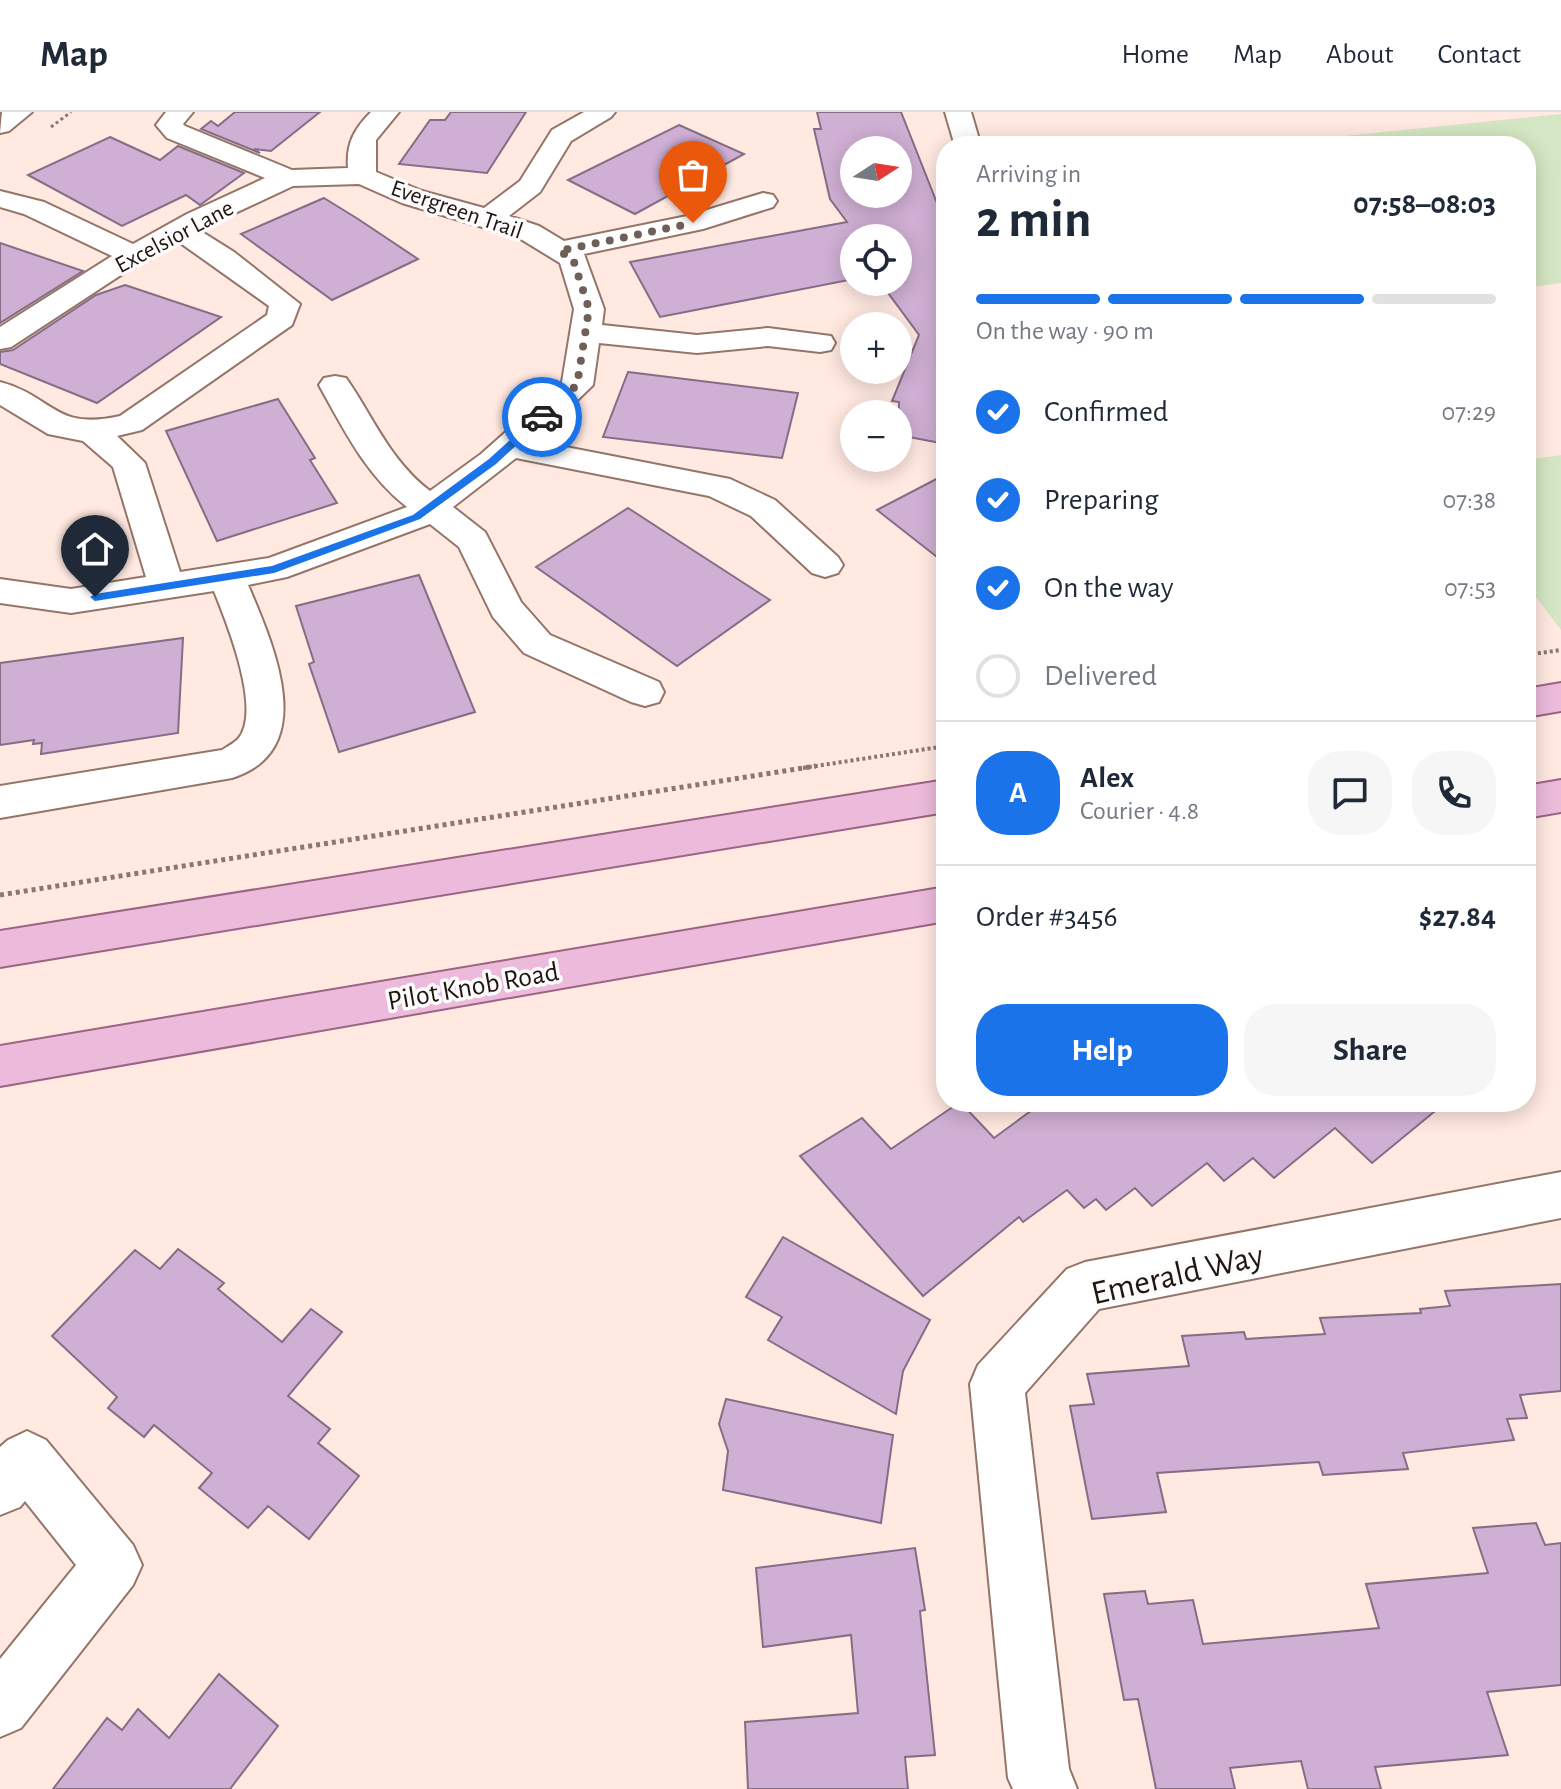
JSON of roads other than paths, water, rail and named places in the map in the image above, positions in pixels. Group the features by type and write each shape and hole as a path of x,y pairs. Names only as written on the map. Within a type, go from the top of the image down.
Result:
{"main road":[{"path":"1536,701 1561,697"},
{"path":"1536,800 1561,796"},
{"path":"0,949 936,798"},
{"name":"Pilot Knob Road","path":"0,1066 936,906"}],"street":[{"path":"0,125 19,112"},
{"path":"180,112 169,125 176,132 288,178"},
{"name":"Evergreen Trail","path":"0,591 71,601 274,569 417,517 509,446 577,385 589,309 573,259 529,232 412,197 363,176 358,150 375,122 386,112"},
{"path":"488,218 530,186 561,136 602,112"},
{"path":"958,112 965,136"},
{"name":"Excelsior Lane","path":"0,340 133,255 288,178 363,176"},
{"path":"0,199 34,208 133,255"},
{"path":"559,251 693,223 763,201"},
{"path":"0,392 60,427 93,432 131,423 281,319 285,304 224,258 179,230"},
{"path":"586,332 697,344 768,337 820,343"},
{"path":"335,385 376,456 402,486 473,540 506,608 537,644 645,692"},
{"path":"93,432 128,463 166,585"},
{"path":"509,446 718,487 763,508 825,565"},
{"path":"0,802 232,763 257,745 263,721 263,692 248,631 226,576"},
{"name":"Emerald Way","path":"1046,1789 1039,1778 997,1384 1085,1287 1561,1195"},
{"path":"0,1487 27,1459 113,1565 5,1686"}]}
